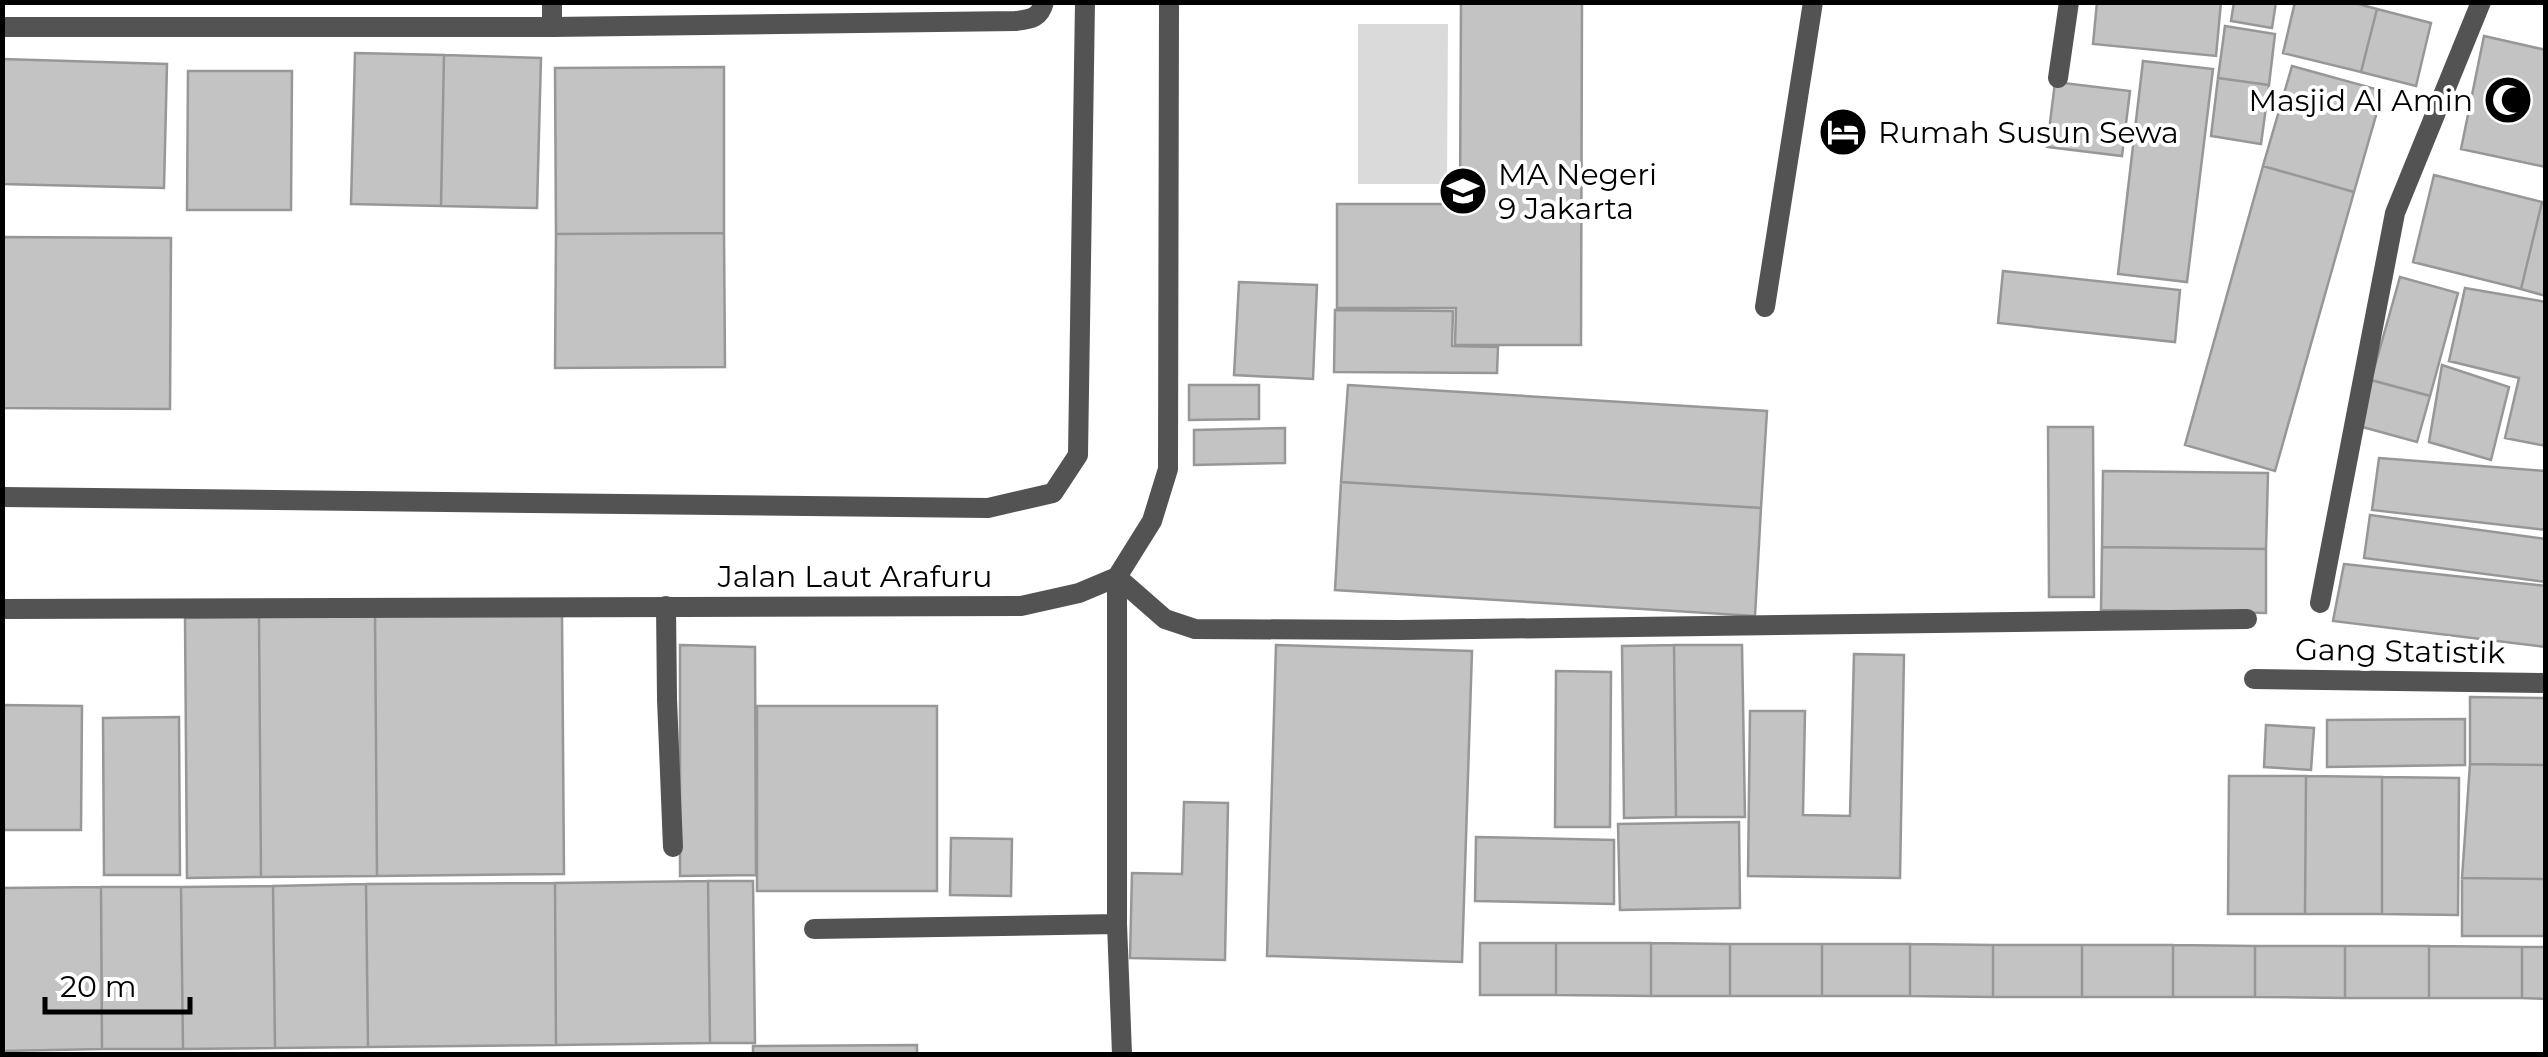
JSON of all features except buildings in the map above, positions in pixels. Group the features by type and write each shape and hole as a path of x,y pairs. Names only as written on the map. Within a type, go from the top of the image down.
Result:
{"street":[{"path":"140,2 140,26"},
{"path":"552,2 552,26"},
{"path":"2,496 988,508 1053,493 1078,456 1085,2"},
{"path":"1122,1054 1117,577 1152,521 1168,469 1169,2"},
{"path":"1765,307 1813,2"},
{"path":"2058,78 2069,2"},
{"path":"2320,603 2395,213 2481,2"},
{"path":"2,27 552,26 1038,11"},
{"path":"1117,577 1165,618 1196,629 2248,619"},
{"name":"Jalan Laut Arafuru","path":"2,609 1021,606 1080,594 1117,577"},
{"path":"666,606 674,846"},
{"name":"Gang Statistik","path":"2254,680 2546,683"},
{"path":"814,929 1118,924"}],"shaded area":[{"path":"1358,24 1448,24 1447,184 1358,184"}],"place":[{"name":"Masjid Al Amin","path":"2508,100"},
{"name":"Rumah Susun Sewa","path":"1843,132"},
{"name":"MA Negeri 9 Jakarta","path":"1463,191"}]}
